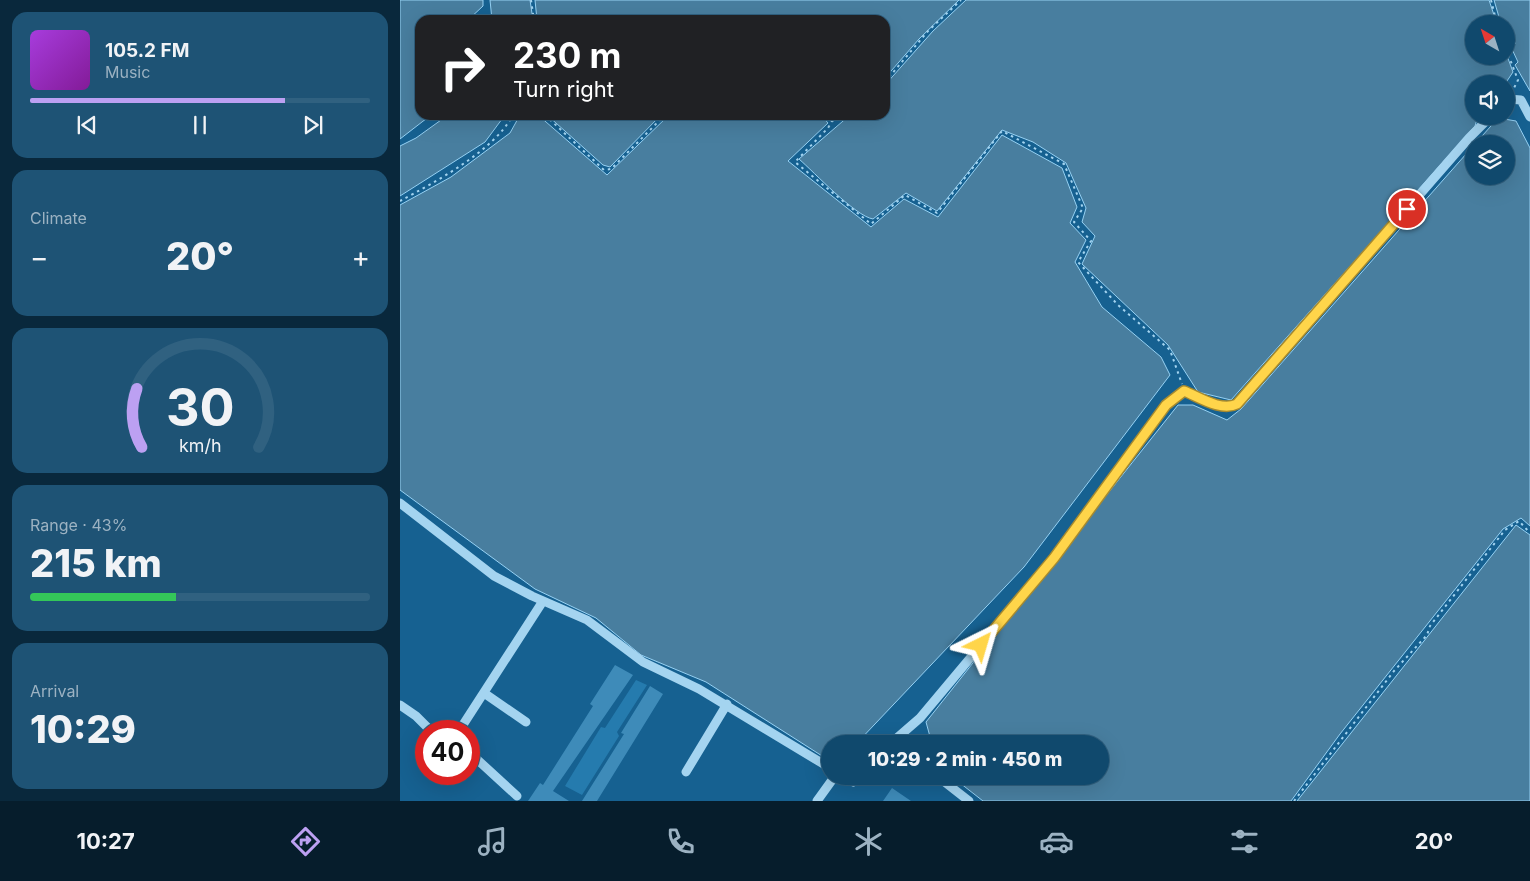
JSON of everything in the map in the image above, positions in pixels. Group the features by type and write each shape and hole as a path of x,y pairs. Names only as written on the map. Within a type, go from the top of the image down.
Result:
{"street":[{"path":"1515,100 1521,100 1530,117"},
{"path":"900,735 920,718 1054,558 1166,405 1184,391 1222,406 1230,407 1237,404 1482,125"},
{"path":"400,503 494,576 543,601 587,620 643,662 727,704 821,762"},
{"path":"466,720 543,601"},
{"path":"484,693 526,722"},
{"path":"686,772 727,704"},
{"path":"400,706 420,720"},
{"path":"480,762 517,796"},
{"path":"817,801 829,785"},
{"path":"949,785 969,801"}],"path":[{"path":"531,0 533,15"},
{"path":"890,76 928,30 961,0"},
{"path":"1490,0 1494,15"},
{"path":"1512,65 1518,80 1515,85"},
{"path":"400,201 454,172 507,126 510,120"},
{"path":"550,120 604,170 612,168 660,120"},
{"path":"832,121 828,128 795,162 871,224 905,195 937,213 1002,131 1064,164 1083,208 1074,222 1091,241 1078,262 1118,305 1170,350 1184,391"},
{"path":"1294,801 1394,671 1427,635 1430,626 1505,530 1519,521 1530,533"}],"shaded area":[{"path":"400,0 483,0 483,6 473,15 415,15 415,120 425,120 400,139"},
{"path":"490,0 530,0 532,15 492,15"},
{"path":"535,0 959,0 919,39 890,72 890,15 536,15"},
{"path":"966,0 1489,0 1494,15 1465,15 1465,65 1510,65 1513,72 1511,75 1465,75 1465,125 1475,126 1231,400 1198,392 1168,345 1082,264 1095,236 1082,222 1086,208 1066,163 1033,142 1002,130 937,211 906,193 873,219 865,216 846,202 799,159 844,120 890,120 890,79 933,31"},
{"path":"1494,0 1530,0 1530,91 1515,65 1518,62 1515,56 1515,15 1498,15"},
{"path":"441,120 501,120 485,142 400,196 400,146 416,138"},
{"path":"517,120 544,120 607,175 664,120 825,120 828,123 788,161 871,227 904,199 938,217 1002,135 1062,168 1077,207 1070,223 1086,240 1075,262 1102,307 1161,357 1170,375 1024,567 865,735 821,735 821,755 706,682 641,655 596,618 535,589 400,490 400,205 451,177 510,133"},
{"path":"553,120 656,120 610,167 603,165"},
{"path":"1516,121 1530,148 1530,526 1521,518 1503,529 1340,734 1291,801 983,801 963,785 1109,785 1109,735 930,735 926,722 1178,405 1193,405 1227,420 1241,409 1465,155 1465,185 1515,185 1515,135 1483,135 1492,125 1515,125"},
{"path":"1516,525 1530,535 1530,801 1297,801"},
{"path":"636,680 647,685 617,732 619,736 582,795 565,786 601,727 605,728"}],"building":[{"path":"615,665 633,675 553,791 569,801 528,801 540,783 543,785 593,706 590,704"},
{"path":"650,686 663,694 597,801 582,801 624,734 621,733"},
{"path":"892,788 911,801 883,801"}],"route":[{"path":"981,645 1054,558 1166,405 1184,391 1222,406 1230,407 1237,404 1407,209"}]}
